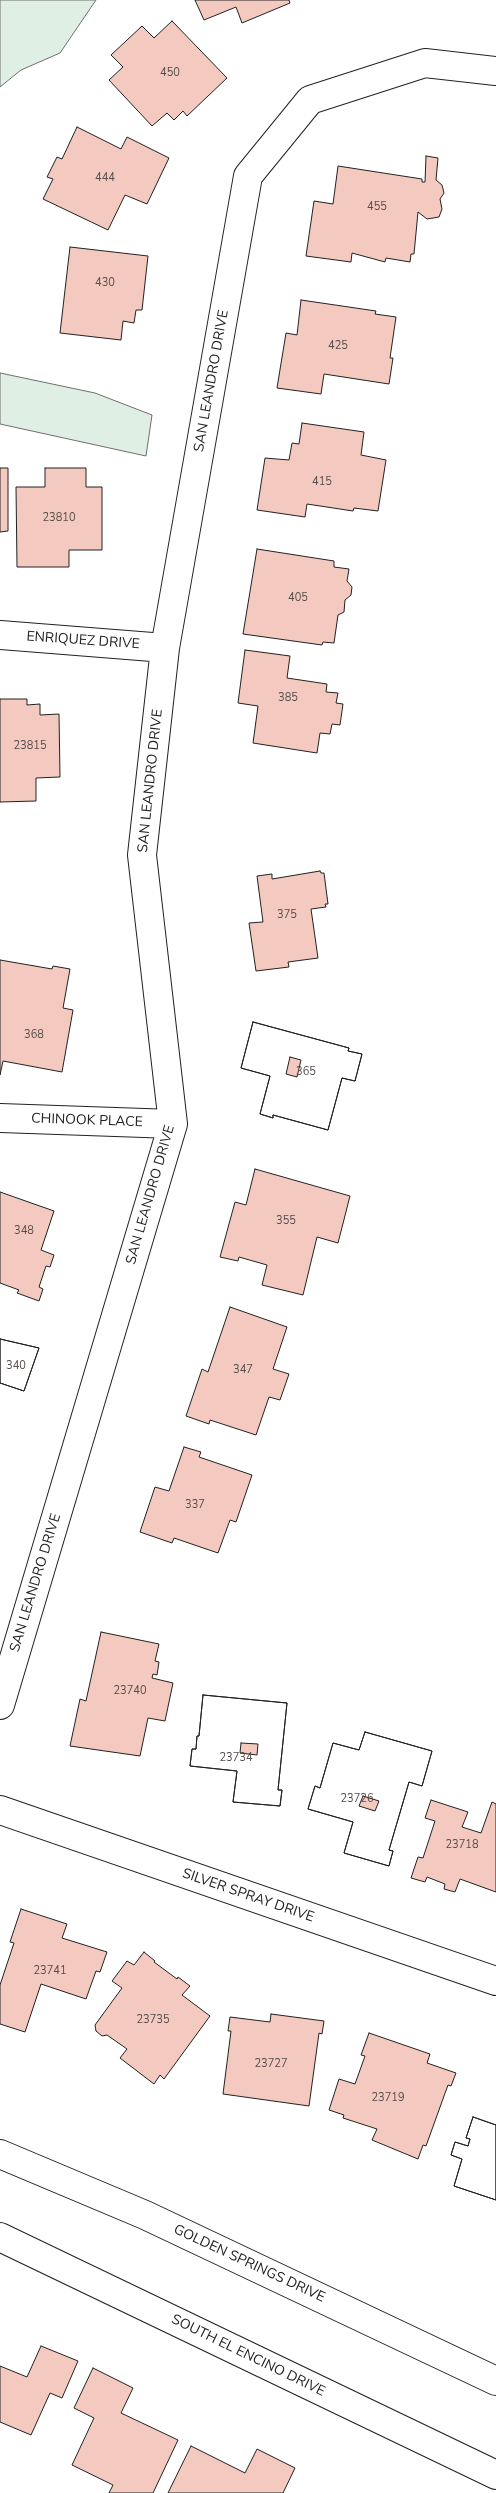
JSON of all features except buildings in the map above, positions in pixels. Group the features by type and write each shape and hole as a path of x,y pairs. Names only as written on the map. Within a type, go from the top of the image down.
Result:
{"street":[{"name":"SAN LEANDRO DRIVE","path":"0,1705 173,1124 142,855 165,648 248,176 310,100 425,63 496,71"},
{"name":"ENRIQUEZ DRIVE","path":"0,635 165,648"},
{"name":"CHINOOK PLACE","path":"0,1118 173,1124"},
{"name":"SILVER SPRAY DRIVE","path":"0,1810 496,1981"},
{"name":"GOLDEN SPRINGS DRIVE","path":"0,2154 145,2215 496,2381"},
{"name":"SOUTH EL ENCINO DRIVE","path":"0,2237 496,2475"}],"green space":[{"path":"0,0 96,0 60,53 21,70 0,87"},
{"path":"0,373 95,393 152,415 146,456 0,424"}]}
